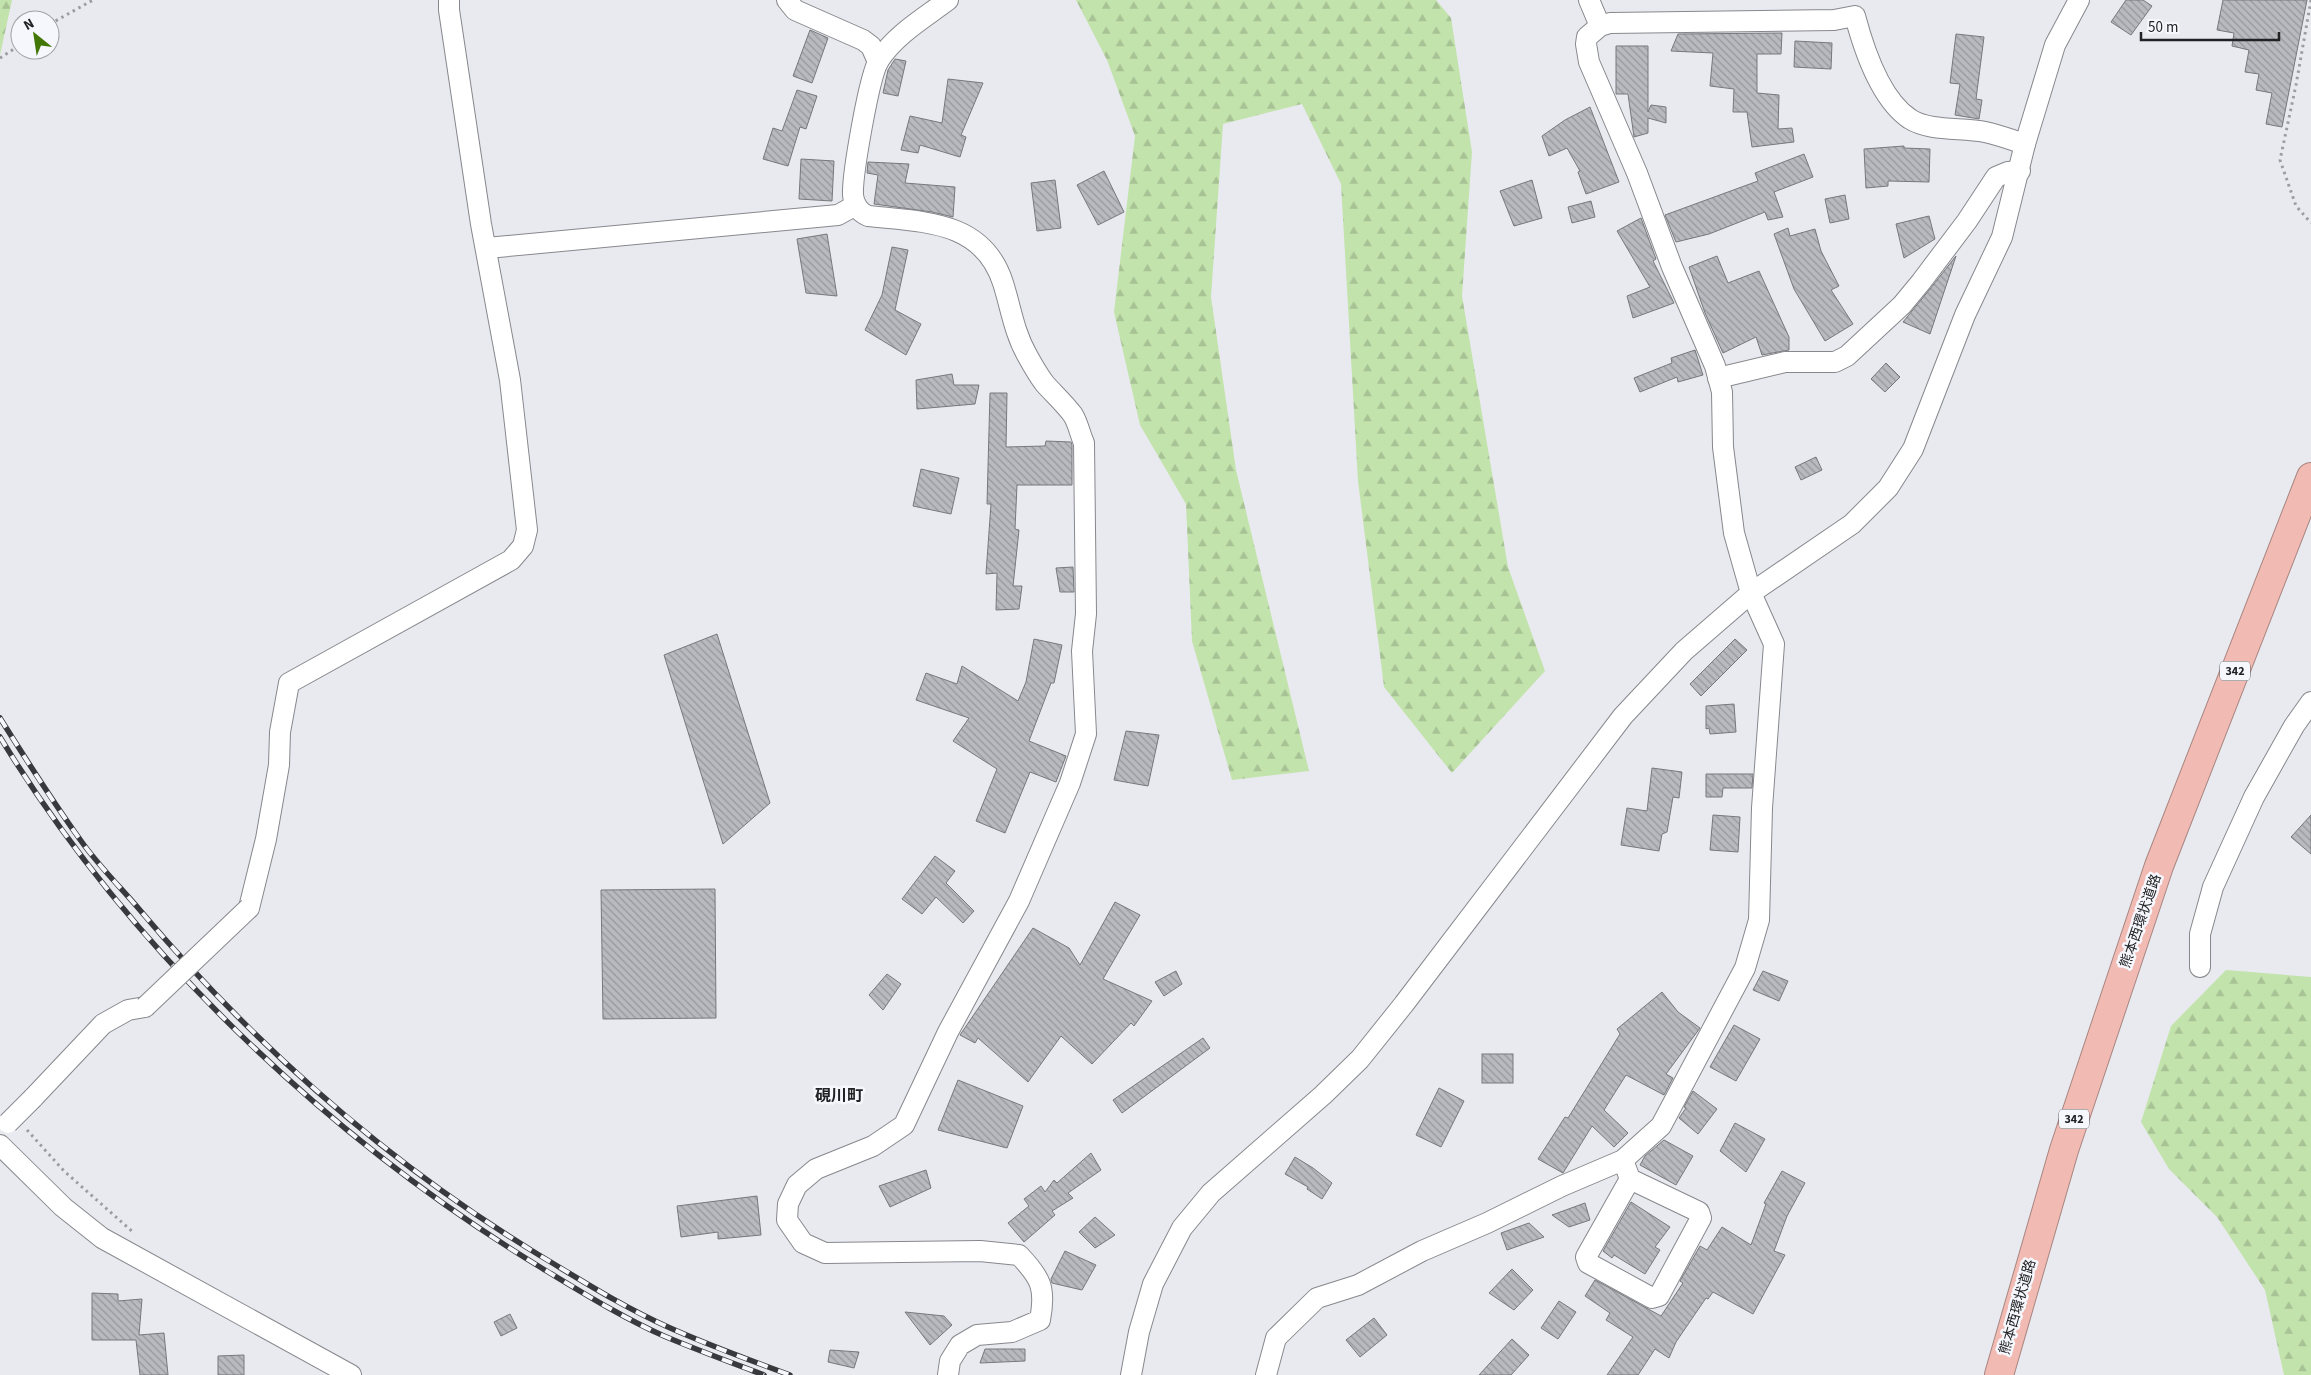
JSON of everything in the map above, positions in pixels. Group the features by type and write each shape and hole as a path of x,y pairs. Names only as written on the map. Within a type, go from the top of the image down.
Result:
{"highway":[{"name":"熊本西環状道路","path":"1999,1375 2064,1150 2159,866 2311,477"}],"street":[{"path":"9,1126 103,1024 128,1010 145,1006 249,908 266,839 279,765 280,732 289,684 511,560 523,546 527,530 511,389 482,224 449,0"},
{"path":"787,0 796,10 863,40 871,46 878,62"},
{"path":"948,0 892,43 878,62 872,79 854,170 853,194 860,211 868,216 945,225 963,232 979,244 994,264 1002,281 1017,336 1044,382 1074,416 1084,443 1086,614 1082,651 1086,734 1070,783 1019,901 948,1032 904,1125 872,1146 816,1169 797,1185 788,1204 787,1220 803,1243 825,1253 980,1251 1019,1255 1035,1272 1041,1283 1044,1298 1040,1320 1012,1332 977,1335 960,1345 950,1361 948,1375"},
{"path":"1589,0 1600,26"},
{"path":"1131,1375 1139,1332 1153,1284 1182,1228 1211,1193 1323,1095 1360,1059 1623,716 1684,651 1751,593 1852,524 1888,488 1913,449 1965,316 2002,236 2020,171 2025,144 2055,45 2079,0"},
{"path":"1266,1375 1276,1338 1317,1298 1358,1285 1422,1251 1622,1160 1661,1126 1745,968 1759,920 1762,808 1774,644 1751,593 1734,532 1729,505 1723,446 1722,392 1715,366 1672,267 1590,62 1586,44 1587,37 1600,26 1610,23 1834,20 1853,8 1871,64 1892,101 1911,120 1932,126 1985,132 2025,144"},
{"path":"1718,378 1784,362 1835,362 1847,356 1902,304 1921,282 1967,221 1996,177 2008,172 2020,171"},
{"path":"487,248 838,215 856,205"},
{"path":"2200,968 2200,934 2213,887 2254,797 2294,726 2311,702"},
{"path":"0,1145 63,1208 102,1238 350,1375"},
{"path":"1622,1160 1630,1179 1699,1212 1701,1218 1660,1296 1652,1298 1588,1263 1586,1257 1630,1179"}],"path":[{"path":"60,18 93,0"},
{"path":"2311,0 2280,160 2296,206 2311,223"},
{"path":"9,1126 137,1235"}],"green space":[{"path":"0,0 12,0 0,55"},
{"path":"1076,0 1436,0 1451,18 1472,152 1462,296 1508,567 1545,671 1452,773 1384,687 1358,481 1341,184 1302,104 1223,124 1211,297 1236,470 1309,771 1232,780 1192,641 1186,504 1140,425 1114,312 1135,136 1107,60"},
{"path":"2226,970 2311,977 2311,1375 2284,1375 2265,1290 2217,1217 2169,1169 2141,1122 2171,1026"}],"building":[{"path":"2126,0 2143,0 2152,6 2131,35 2111,22"},
{"path":"2223,0 2307,0 2282,127 2266,124 2272,93 2256,90 2259,74 2245,72 2249,50 2232,46 2234,33 2217,30"},
{"path":"810,30 828,38 812,83 793,76"},
{"path":"1782,33 1781,54 1757,54 1757,93 1779,95 1778,129 1792,128 1794,142 1752,147 1747,112 1733,112 1734,89 1710,86 1713,53 1671,51 1678,34"},
{"path":"1956,34 1984,37 1976,99 1982,100 1979,119 1955,115 1960,84 1950,83"},
{"path":"1795,41 1832,43 1831,69 1794,67"},
{"path":"1616,46 1648,46 1648,112 1651,105 1666,107 1666,123 1648,118 1648,133 1634,137 1628,94 1616,94"},
{"path":"895,59 906,61 898,96 883,93 888,70"},
{"path":"948,79 983,83 961,135 966,137 960,157 920,145 918,153 901,150 910,116 942,123"},
{"path":"797,90 817,96 806,129 800,127 788,166 763,159 773,128 782,131"},
{"path":"1590,107 1619,182 1586,194 1578,172 1580,171 1567,148 1549,156 1542,136 1565,120"},
{"path":"1904,146 1904,148 1930,149 1929,182 1888,181 1888,186 1866,188 1864,149"},
{"path":"1804,154 1813,177 1774,192 1783,217 1768,220 1765,212 1709,234 1676,242 1665,215 1758,181 1755,173"},
{"path":"801,159 834,161 832,201 799,199"},
{"path":"868,162 909,164 905,183 955,187 953,217 932,212 874,204 878,175 867,173"},
{"path":"1104,171 1124,212 1098,225 1077,185"},
{"path":"1055,180 1061,228 1037,231 1031,183"},
{"path":"1532,180 1542,218 1514,226 1500,191"},
{"path":"1845,195 1849,219 1830,223 1825,199"},
{"path":"1591,201 1595,217 1572,223 1568,207"},
{"path":"1929,216 1935,239 1904,258 1896,224"},
{"path":"1641,218 1656,259 1653,261 1674,303 1633,318 1627,296 1650,287 1617,231"},
{"path":"1788,228 1790,236 1815,229 1821,251 1839,286 1831,290 1853,324 1825,341 1794,289 1774,234"},
{"path":"827,234 837,296 806,293 797,239"},
{"path":"892,247 908,250 895,310 921,324 906,355 865,330 882,295"},
{"path":"1717,256 1728,283 1759,271 1789,337 1789,350 1762,355 1756,337 1723,353 1705,313 1689,267"},
{"path":"1956,256 1930,334 1903,322 1930,289"},
{"path":"1695,350 1703,375 1678,382 1677,377 1640,392 1634,378 1672,363 1671,358"},
{"path":"1886,363 1900,377 1885,392 1871,379"},
{"path":"952,374 954,385 979,385 975,404 917,409 916,380"},
{"path":"990,393 1007,393 1006,447 1045,446 1046,441 1071,442 1072,445 1072,485 1017,485 1015,529 1019,530 1013,586 1022,586 1019,609 996,610 997,573 986,574 991,504 987,504"},
{"path":"1816,457 1822,470 1801,480 1795,467"},
{"path":"921,469 959,478 951,514 913,506"},
{"path":"1073,567 1074,592 1060,592 1056,568"},
{"path":"717,634 770,803 723,844 664,655"},
{"path":"1034,639 1062,645 1054,683 1051,683 1029,741 1066,756 1056,782 1030,772 1005,833 976,821 997,769 953,741 969,718 916,700 926,673 957,684 962,666 1018,701 1026,682"},
{"path":"1735,639 1747,650 1701,696 1690,684"},
{"path":"1734,704 1736,732 1710,734 1709,728 1706,729 1706,706"},
{"path":"1126,731 1159,735 1148,786 1114,780"},
{"path":"1652,768 1682,772 1679,798 1673,797 1667,832 1662,834 1659,851 1621,845 1627,808 1647,811"},
{"path":"1706,774 1753,774 1752,788 1723,788 1722,797 1706,797"},
{"path":"1713,815 1740,817 1738,852 1710,850"},
{"path":"2311,815 2311,854 2291,837"},
{"path":"935,856 955,871 946,883 974,911 963,923 936,897 922,914 902,899"},
{"path":"715,889 716,1018 603,1019 601,890"},
{"path":"1115,902 1140,915 1103,979 1152,1001 1134,1026 1131,1023 1092,1064 1061,1036 1028,1082 978,1038 975,1043 960,1035 1033,928 1069,948 1080,965"},
{"path":"1176,971 1182,984 1164,996 1155,982"},
{"path":"1763,971 1788,981 1779,1001 1753,990"},
{"path":"887,974 901,984 883,1010 869,995"},
{"path":"1662,992 1678,1012 1700,1028 1666,1074 1673,1078 1664,1095 1626,1075 1604,1110 1628,1133 1614,1147 1592,1126 1563,1173 1538,1159 1565,1117 1568,1118 1620,1034 1617,1029"},
{"path":"1734,1025 1760,1039 1736,1081 1710,1067"},
{"path":"1203,1038 1210,1048 1122,1113 1113,1100"},
{"path":"1482,1054 1513,1054 1513,1083 1482,1083"},
{"path":"958,1080 1023,1106 1007,1148 938,1130"},
{"path":"1439,1088 1464,1101 1441,1147 1416,1135"},
{"path":"1693,1091 1717,1109 1698,1134 1679,1118 1686,1108 1684,1107"},
{"path":"1735,1123 1765,1139 1746,1172 1720,1151"},
{"path":"1664,1140 1693,1156 1676,1185 1640,1165 1645,1156"},
{"path":"1091,1153 1101,1170 1068,1193 1073,1198 1052,1211 1055,1215 1024,1242 1008,1223 1029,1206 1024,1199 1041,1186 1045,1192 1054,1180 1057,1183"},
{"path":"1295,1157 1332,1183 1322,1199 1307,1189 1308,1187 1285,1174"},
{"path":"926,1170 931,1188 890,1207 879,1186"},
{"path":"1782,1171 1805,1183 1787,1216 1774,1251 1785,1255 1753,1314 1713,1292 1708,1299 1706,1298 1676,1342 1669,1358 1655,1349 1638,1375 1607,1375 1633,1337 1606,1320 1610,1313 1585,1296 1595,1280 1661,1316 1683,1283 1680,1281 1700,1246 1707,1250 1722,1227 1751,1245 1766,1204 1764,1203"},
{"path":"757,1196 761,1235 718,1239 718,1232 681,1237 677,1206"},
{"path":"1631,1202 1670,1227 1655,1247 1660,1250 1645,1274 1614,1255 1612,1258 1603,1251"},
{"path":"1585,1203 1590,1220 1569,1227 1552,1215"},
{"path":"1095,1217 1115,1235 1095,1248 1079,1232"},
{"path":"1529,1223 1544,1237 1507,1250 1501,1233"},
{"path":"1065,1251 1096,1265 1082,1290 1052,1283 1051,1279"},
{"path":"1512,1269 1533,1290 1514,1310 1489,1293"},
{"path":"92,1293 118,1294 118,1301 142,1299 139,1335 164,1333 168,1375 140,1375 136,1340 92,1340"},
{"path":"1559,1301 1576,1312 1558,1339 1541,1328"},
{"path":"905,1312 944,1316 952,1325 930,1345"},
{"path":"510,1314 517,1328 501,1336 494,1322"},
{"path":"1374,1318 1387,1335 1360,1357 1346,1340"},
{"path":"1512,1339 1529,1355 1511,1375 1479,1375"},
{"path":"985,1349 1025,1349 1025,1361 980,1363"},
{"path":"830,1350 859,1352 854,1368 828,1362"},
{"path":"244,1355 244,1375 218,1375 218,1356"}],"railway":[{"path":"0,718 51,798 84,845 183,959 276,1054 376,1141 483,1219 618,1302 683,1334 790,1375"},
{"path":"0,737 52,815 109,891 172,964 239,1033 310,1099 384,1160 461,1216 540,1267 648,1329 764,1375"}],"district":[{"name":"硯川町","path":"839,1096"}]}
